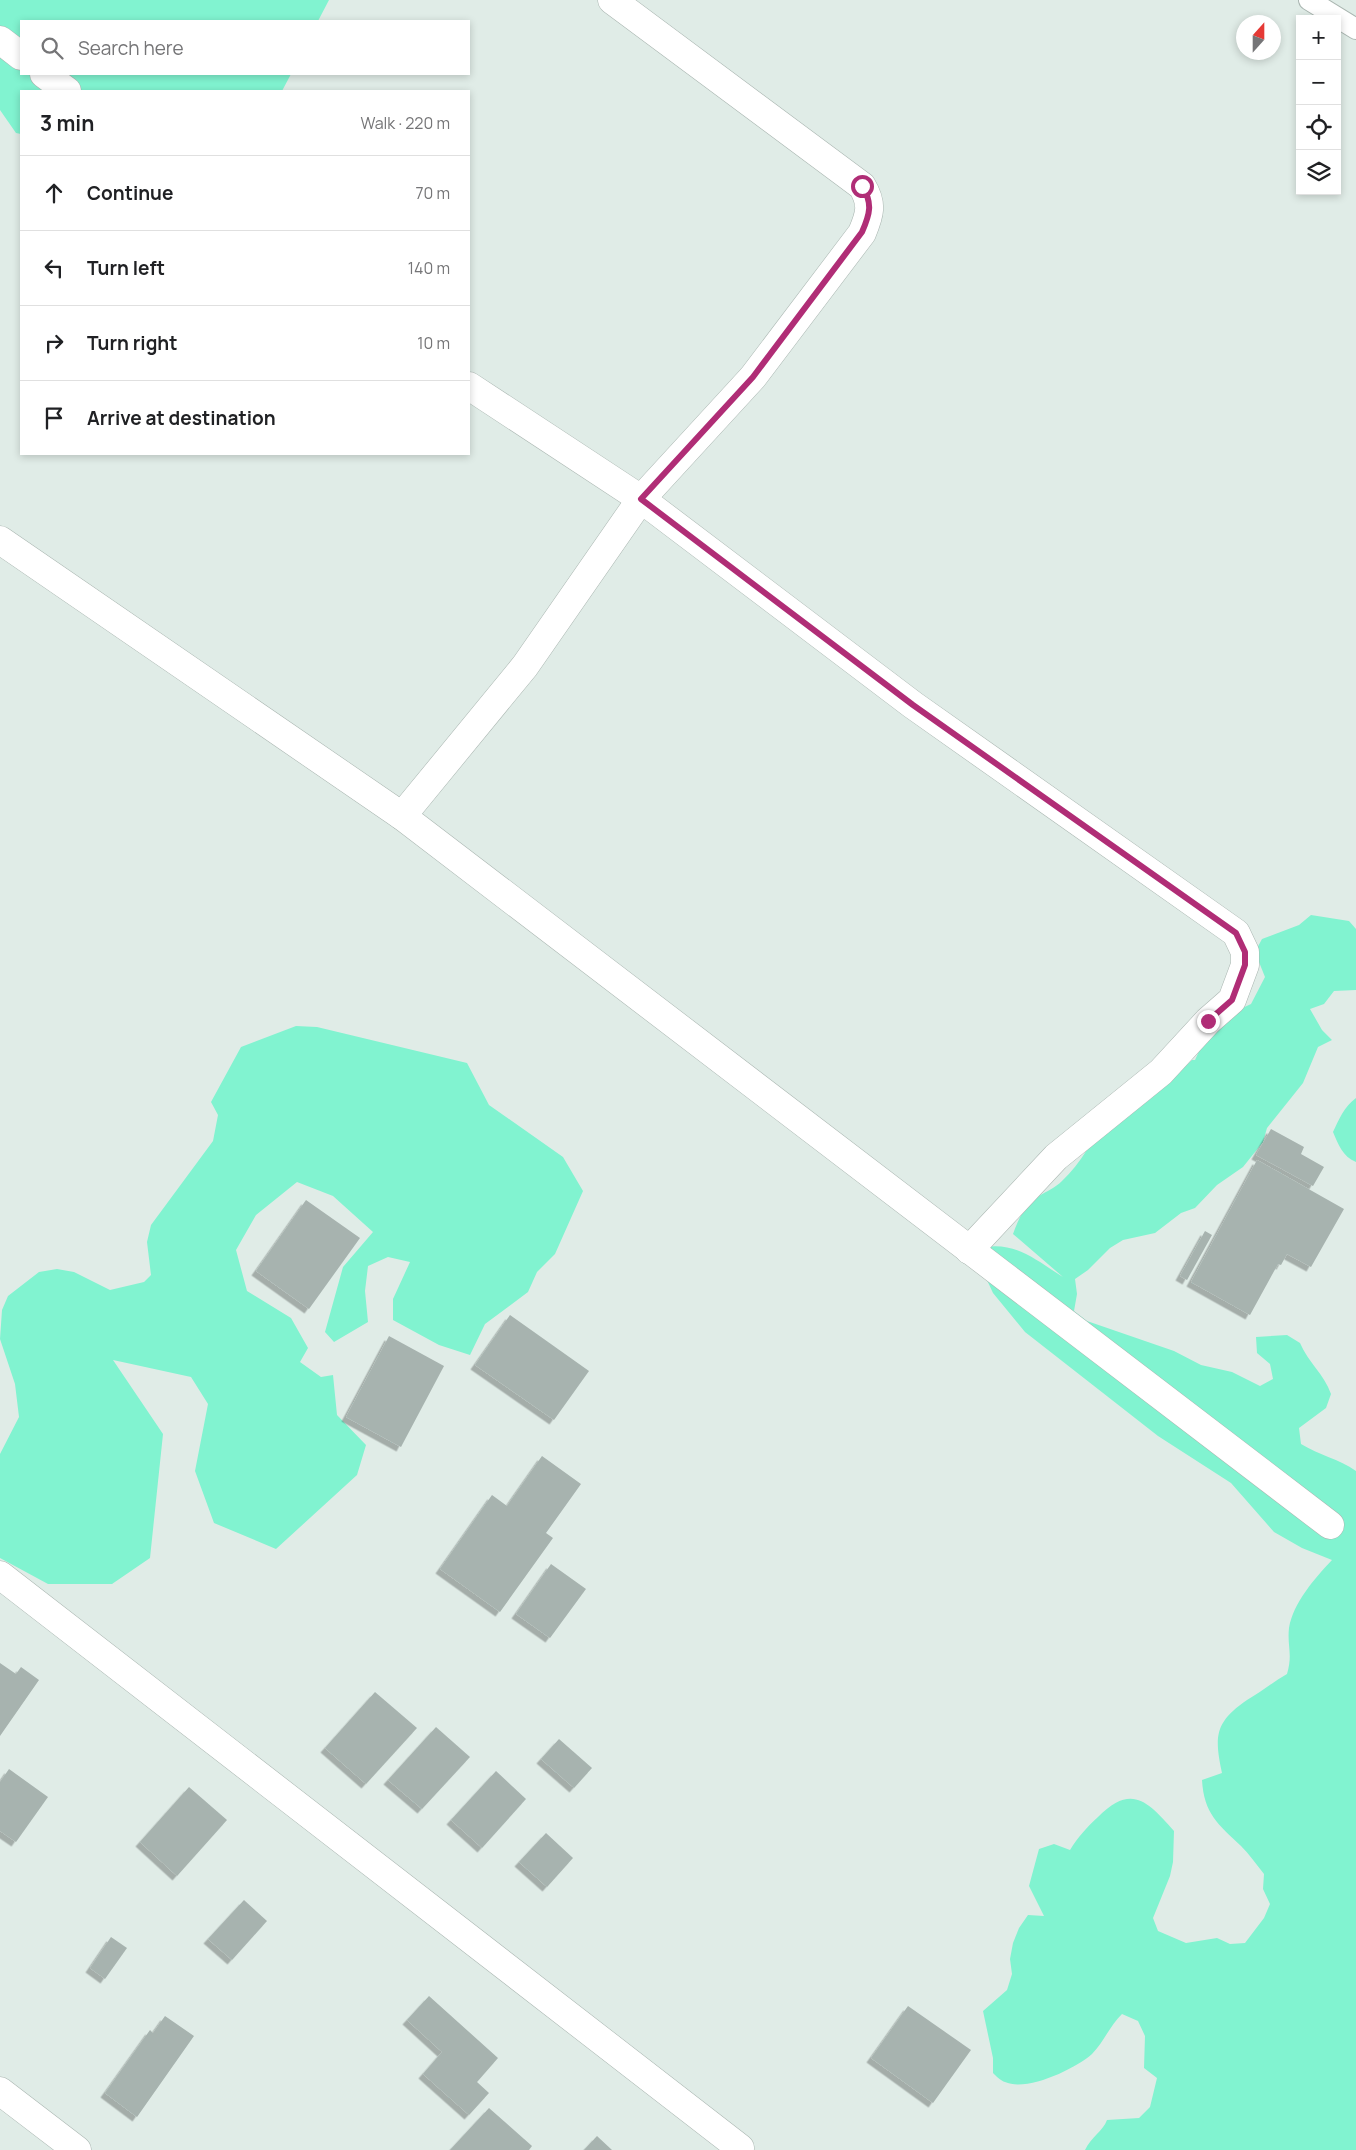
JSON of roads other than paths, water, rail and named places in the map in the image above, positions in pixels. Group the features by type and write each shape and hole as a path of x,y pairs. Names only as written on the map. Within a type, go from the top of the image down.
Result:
{"street":[{"path":"402,816 525,666 641,499 753,377 862,232 870,213 870,198 862,186 612,0"},
{"path":"0,40 20,55"},
{"path":"45,75 66,90"},
{"path":"470,387 641,499 913,705 1236,933 1245,952 1245,965 1232,1000 1208,1021 1161,1072 1056,1157 969,1250"},
{"path":"0,540 402,816 1330,1525"},
{"path":"0,1575 740,2148"},
{"path":"0,2091 77,2150"}],"lane":[{"path":"1309,0 1356,29"}]}
